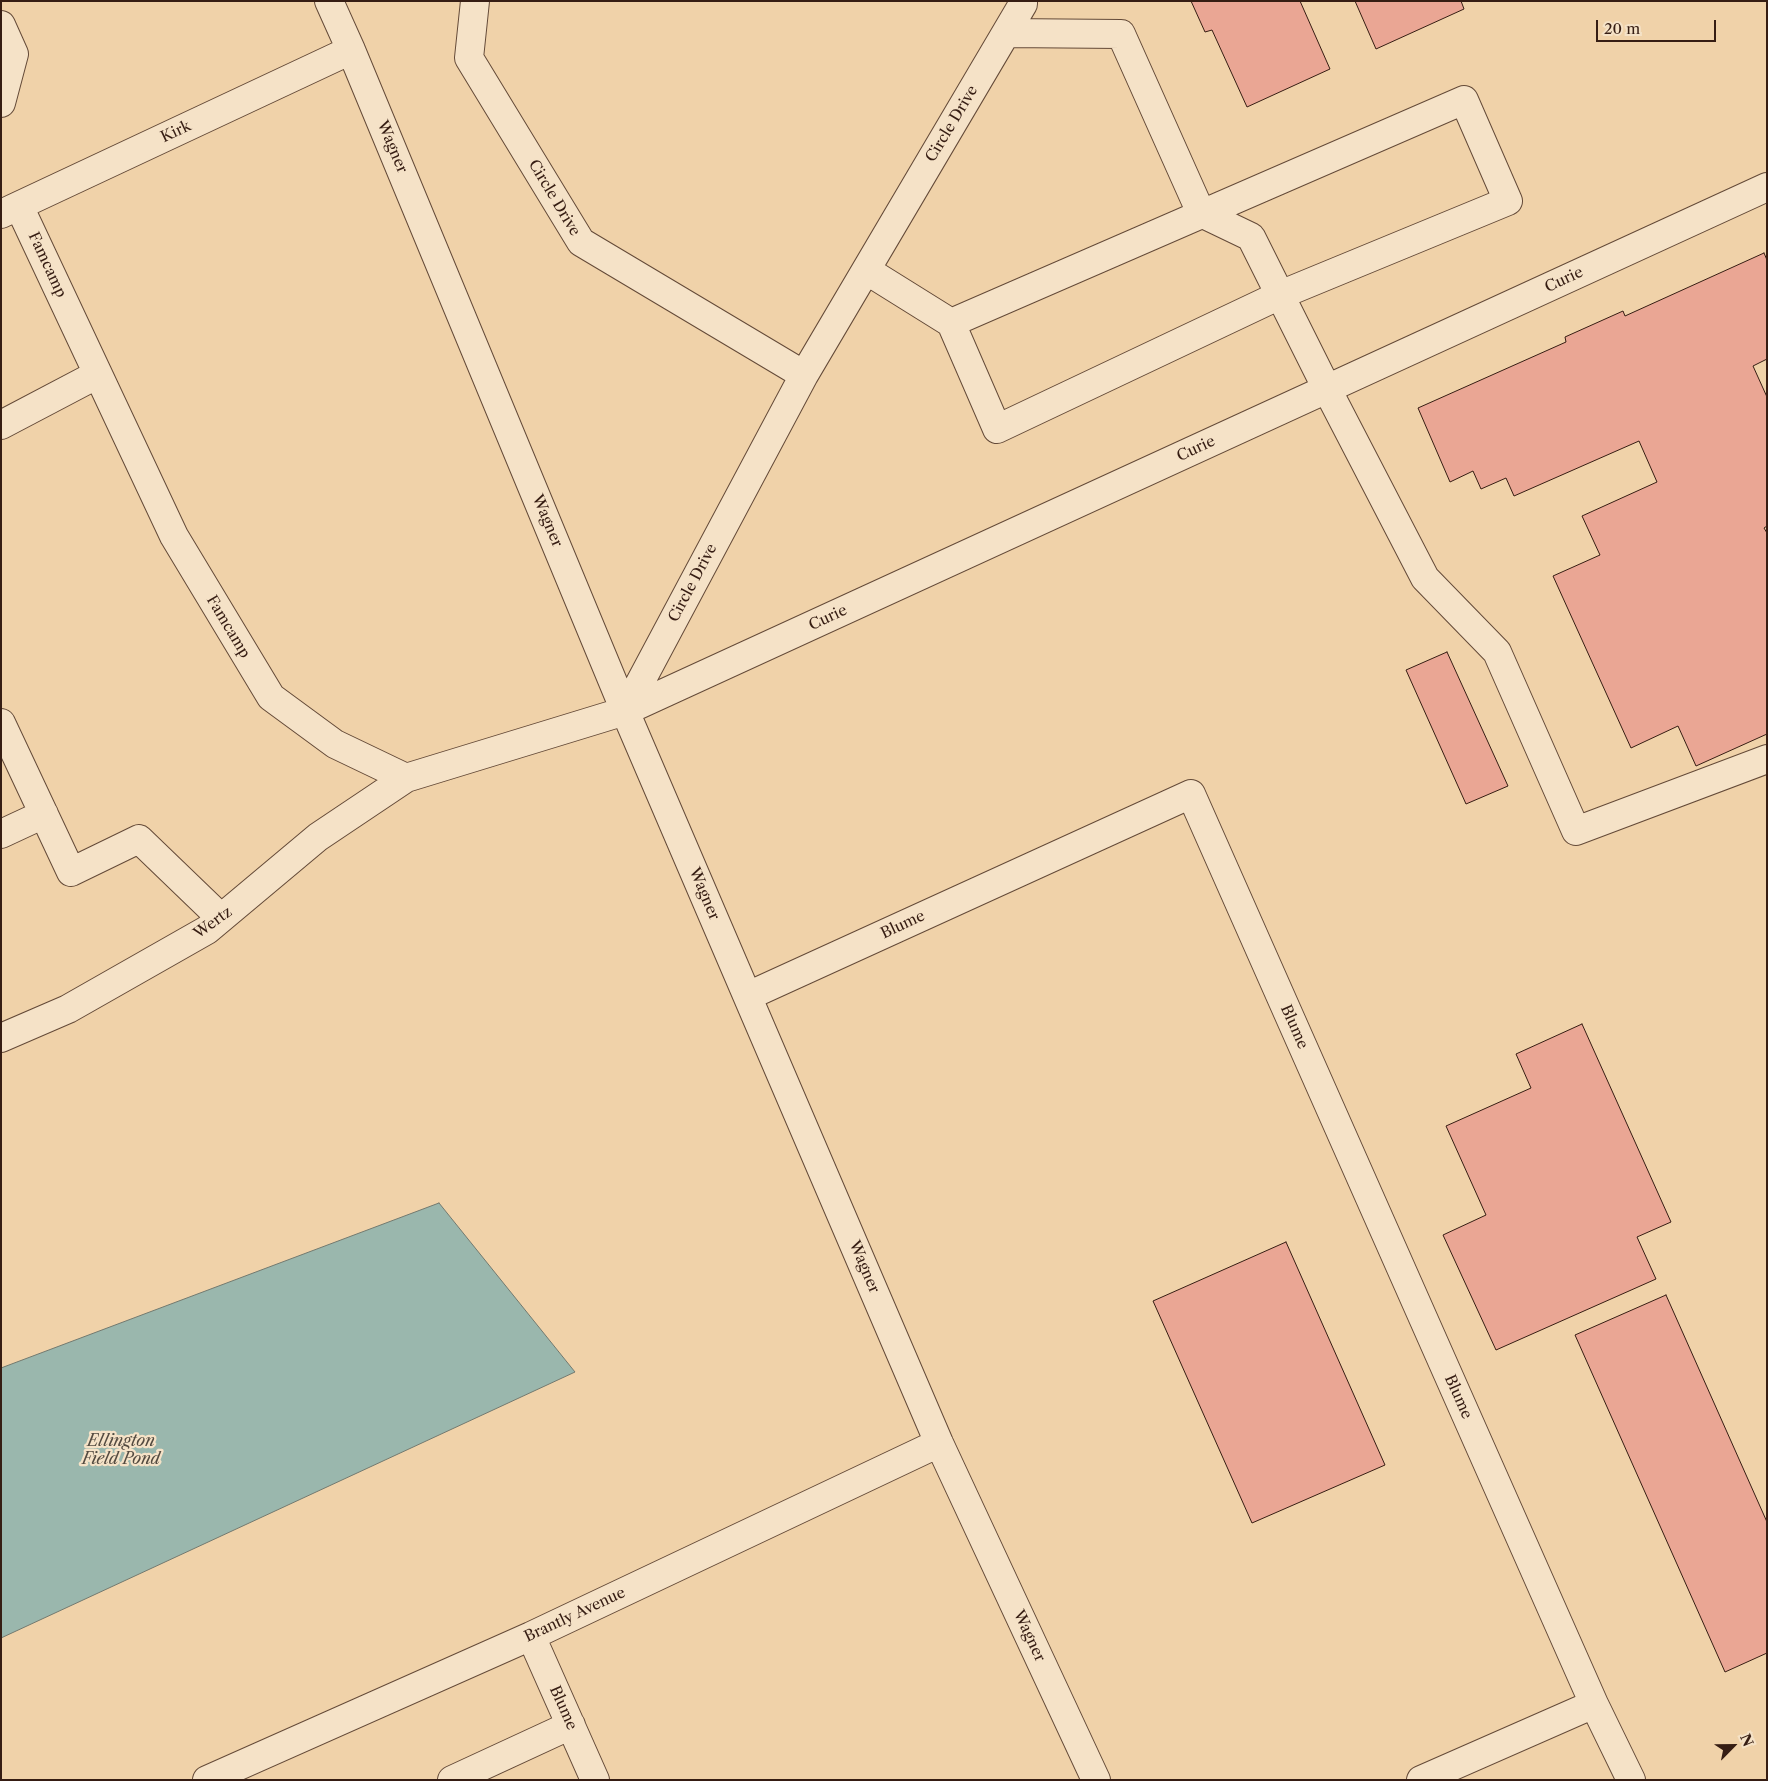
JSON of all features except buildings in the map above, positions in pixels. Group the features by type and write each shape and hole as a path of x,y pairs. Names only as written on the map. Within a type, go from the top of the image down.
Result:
{"lane":[{"name":"Wagner","path":"329,1 625,711 939,1443 1096,1780"},
{"name":"Circle Drive","path":"475,1 469,58 581,242 804,375"},
{"name":"Circle Drive","path":"625,711 804,375 1023,4 1023,1"},
{"path":"1,25 14,54 1,103"},
{"path":"1006,33 1120,34 1201,213 1251,236 1327,389 1425,578 1497,652 1576,832 1767,759"},
{"name":"Kirk","path":"10,210 351,50"},
{"path":"866,270 951,323 997,429 1280,295 1508,201 1464,100 951,323"},
{"name":"Curie","path":"625,711 1767,187"},
{"name":"Famcamp","path":"10,210 98,374 174,536 271,696 335,744 406,778"},
{"path":"1,425 98,374"},
{"path":"406,778 625,711"},
{"path":"1,723 71,872 139,839 221,918"},
{"name":"Wertz","path":"1,1038 68,1009 207,930 318,837 406,778"},
{"name":"Blume","path":"748,996 1191,794 1594,1704 1631,1780"},
{"path":"1,834 44,814"},
{"name":"Brantly Avenue","path":"207,1780 531,1636 939,1443"},
{"name":"Blume","path":"531,1636 596,1780"},
{"path":"1420,1780 1594,1704"},
{"path":"452,1780 571,1725"}],"water":[{"name":"Ellington Field Pond","path":"439,1203 575,1372 1,1638 1,1368"}]}
